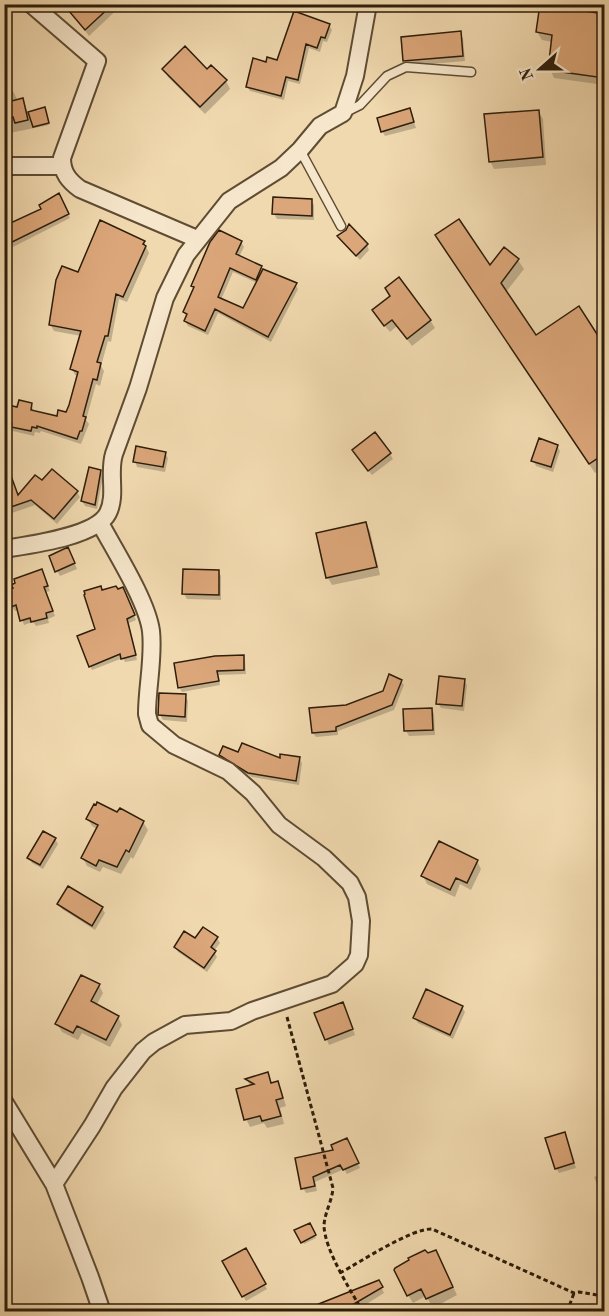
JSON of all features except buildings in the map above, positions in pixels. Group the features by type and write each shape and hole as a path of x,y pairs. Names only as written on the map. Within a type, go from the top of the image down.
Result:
{"street":[{"path":"31,4 97,61 67,143 62,166 67,178 80,189 197,239"},
{"path":"4,549 75,534 100,523 107,514 112,495 111,462 138,388 165,298 186,255 229,201 281,168 320,126 342,113 355,76 368,4"},
{"path":"4,166 62,166"},
{"path":"54,1184 114,1088 143,1051 174,1029 185,1025 231,1021 332,984 355,964 359,955 361,921 357,897 350,883 331,864 279,825 253,793 228,771 174,745 150,725 147,714 151,631 148,616 100,523"},
{"path":"4,1102 54,1184 102,1311"}],"lane":[{"path":"342,113 360,105 387,76 406,67 471,72"},
{"path":"300,150 341,226"}],"path":[{"path":"282,1001 333,1188 324,1227 340,1273 363,1311"},
{"path":"340,1273 406,1237 422,1230 432,1229 574,1293 604,1296"},
{"path":"567,1311 574,1293"}]}
